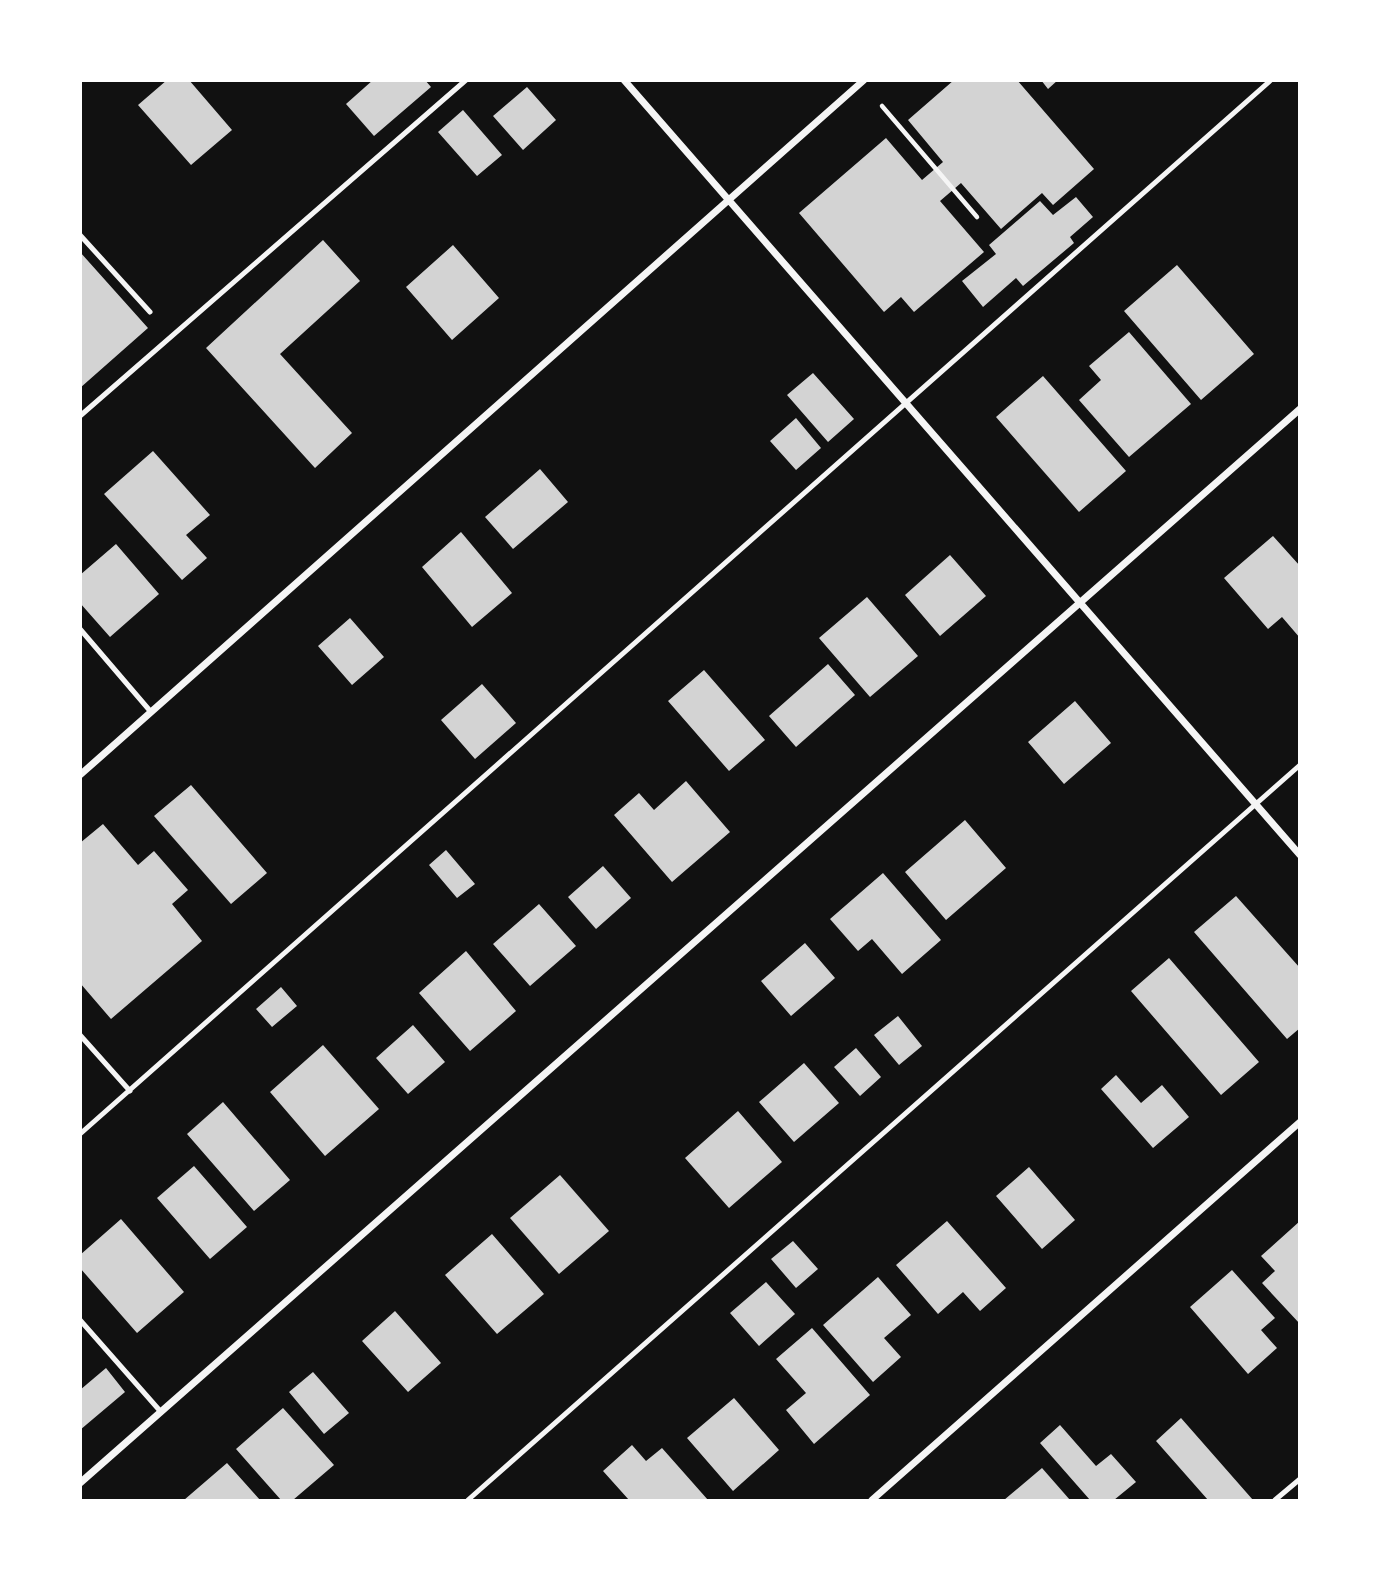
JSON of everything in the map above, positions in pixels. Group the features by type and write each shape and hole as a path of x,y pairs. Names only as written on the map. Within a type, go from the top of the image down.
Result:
{"street":[{"path":"624,80 1300,855"},
{"path":"80,775 864,80"},
{"path":"80,1483 1300,409"},
{"path":"872,1500 1300,1122"}],"lane":[{"path":"80,416 466,80"},
{"path":"80,1134 1271,80"},
{"path":"80,234 150,312"},
{"path":"80,629 151,712"},
{"path":"468,1500 1300,765"},
{"path":"80,1035 130,1091"},
{"path":"80,1321 161,1412"},
{"path":"1275,1500 1300,1479"}],"path":[{"path":"882,106 977,217"}],"building":[{"path":"167,80 189,80 232,130 191,165 138,105"},
{"path":"373,80 425,80 431,87 374,136 346,104"},
{"path":"954,80 1017,80 1094,169 1053,205 1042,193 1001,229 961,183 940,201 984,252 914,312 901,297 884,312 799,213 886,138 922,180 943,162 908,120"},
{"path":"1041,80 1058,80 1048,89"},
{"path":"527,87 556,120 523,150 493,116"},
{"path":"463,110 502,155 477,176 438,132"},
{"path":"1076,197 1093,217 1070,237 1074,243 1023,286 1016,278 983,307 962,281 996,254 989,245 1040,201 1053,215"},
{"path":"323,240 360,281 280,354 352,433 315,468 206,348"},
{"path":"453,245 499,298 452,340 406,287"},
{"path":"80,252 148,328 80,388"},
{"path":"1177,265 1254,354 1201,400 1124,311"},
{"path":"1129,332 1191,404 1129,457 1079,400 1101,380 1089,366"},
{"path":"813,373 854,419 828,442 787,395"},
{"path":"1043,376 1126,471 1079,512 996,417"},
{"path":"796,418 821,448 796,470 770,441"},
{"path":"153,451 210,515 186,535 207,558 182,580 104,494"},
{"path":"540,469 568,502 513,549 485,517"},
{"path":"461,532 512,593 472,627 422,567"},
{"path":"1273,536 1300,566 1300,638 1282,617 1268,629 1224,578"},
{"path":"116,544 159,594 110,637 80,603 80,575"},
{"path":"950,555 986,596 940,636 905,595"},
{"path":"867,597 918,656 870,697 819,638"},
{"path":"350,618 384,657 352,685 318,646"},
{"path":"828,664 855,695 796,747 769,716"},
{"path":"704,670 765,740 729,771 668,701"},
{"path":"482,684 516,723 475,759 441,720"},
{"path":"1075,701 1111,743 1064,784 1028,742"},
{"path":"686,781 730,832 672,882 614,815 639,793 654,810"},
{"path":"191,785 267,873 231,904 154,816"},
{"path":"965,820 1006,868 946,920 905,872"},
{"path":"103,824 138,865 154,851 188,890 172,904 202,941 111,1019 80,983 80,843"},
{"path":"446,850 475,884 457,898 429,865"},
{"path":"603,866 631,898 596,929 568,897"},
{"path":"883,873 941,940 902,974 872,939 858,951 830,919"},
{"path":"1236,896 1300,968 1300,1028 1287,1039 1194,932"},
{"path":"539,904 576,946 530,986 493,944"},
{"path":"805,943 835,978 791,1016 761,981"},
{"path":"466,951 516,1011 470,1051 419,993"},
{"path":"1169,958 1259,1062 1221,1095 1131,991"},
{"path":"281,987 297,1006 272,1027 256,1009"},
{"path":"898,1016 922,1046 899,1065 874,1035"},
{"path":"413,1025 445,1062 408,1094 376,1058"},
{"path":"323,1045 379,1109 325,1156 270,1092"},
{"path":"856,1048 881,1077 860,1096 834,1067"},
{"path":"804,1063 839,1103 794,1142 759,1102"},
{"path":"1116,1075 1141,1103 1162,1085 1189,1117 1153,1148 1101,1089"},
{"path":"223,1102 290,1180 254,1211 187,1134"},
{"path":"738,1111 782,1162 729,1208 685,1158"},
{"path":"194,1166 247,1227 210,1259 157,1198"},
{"path":"1029,1167 1075,1220 1042,1249 996,1196"},
{"path":"560,1175 609,1231 559,1274 510,1218"},
{"path":"121,1219 184,1292 137,1333 80,1268 80,1255"},
{"path":"947,1221 1006,1288 980,1311 963,1292 938,1314 896,1265"},
{"path":"1300,1221 1300,1324 1262,1283 1275,1271 1261,1256"},
{"path":"492,1234 544,1294 497,1334 445,1275"},
{"path":"793,1241 818,1269 796,1288 771,1259"},
{"path":"1232,1270 1275,1318 1261,1330 1277,1348 1248,1374 1190,1307"},
{"path":"878,1277 911,1315 884,1338 901,1357 873,1382 823,1325"},
{"path":"766,1282 795,1314 759,1346 730,1313"},
{"path":"395,1311 441,1363 408,1392 362,1341"},
{"path":"812,1328 870,1395 814,1444 786,1410 806,1393 776,1359"},
{"path":"106,1368 125,1392 80,1430 80,1390"},
{"path":"313,1372 349,1413 324,1434 289,1392"},
{"path":"734,1398 779,1450 733,1491 687,1438"},
{"path":"283,1408 334,1465 293,1500 281,1500 236,1449"},
{"path":"1181,1418 1253,1500 1208,1500 1156,1441"},
{"path":"1060,1425 1096,1466 1111,1454 1136,1482 1114,1500 1090,1500 1040,1443"},
{"path":"632,1445 646,1461 662,1448 708,1500 629,1500 603,1471"},
{"path":"227,1463 260,1500 184,1500"},
{"path":"1042,1468 1070,1500 1004,1500"}]}
